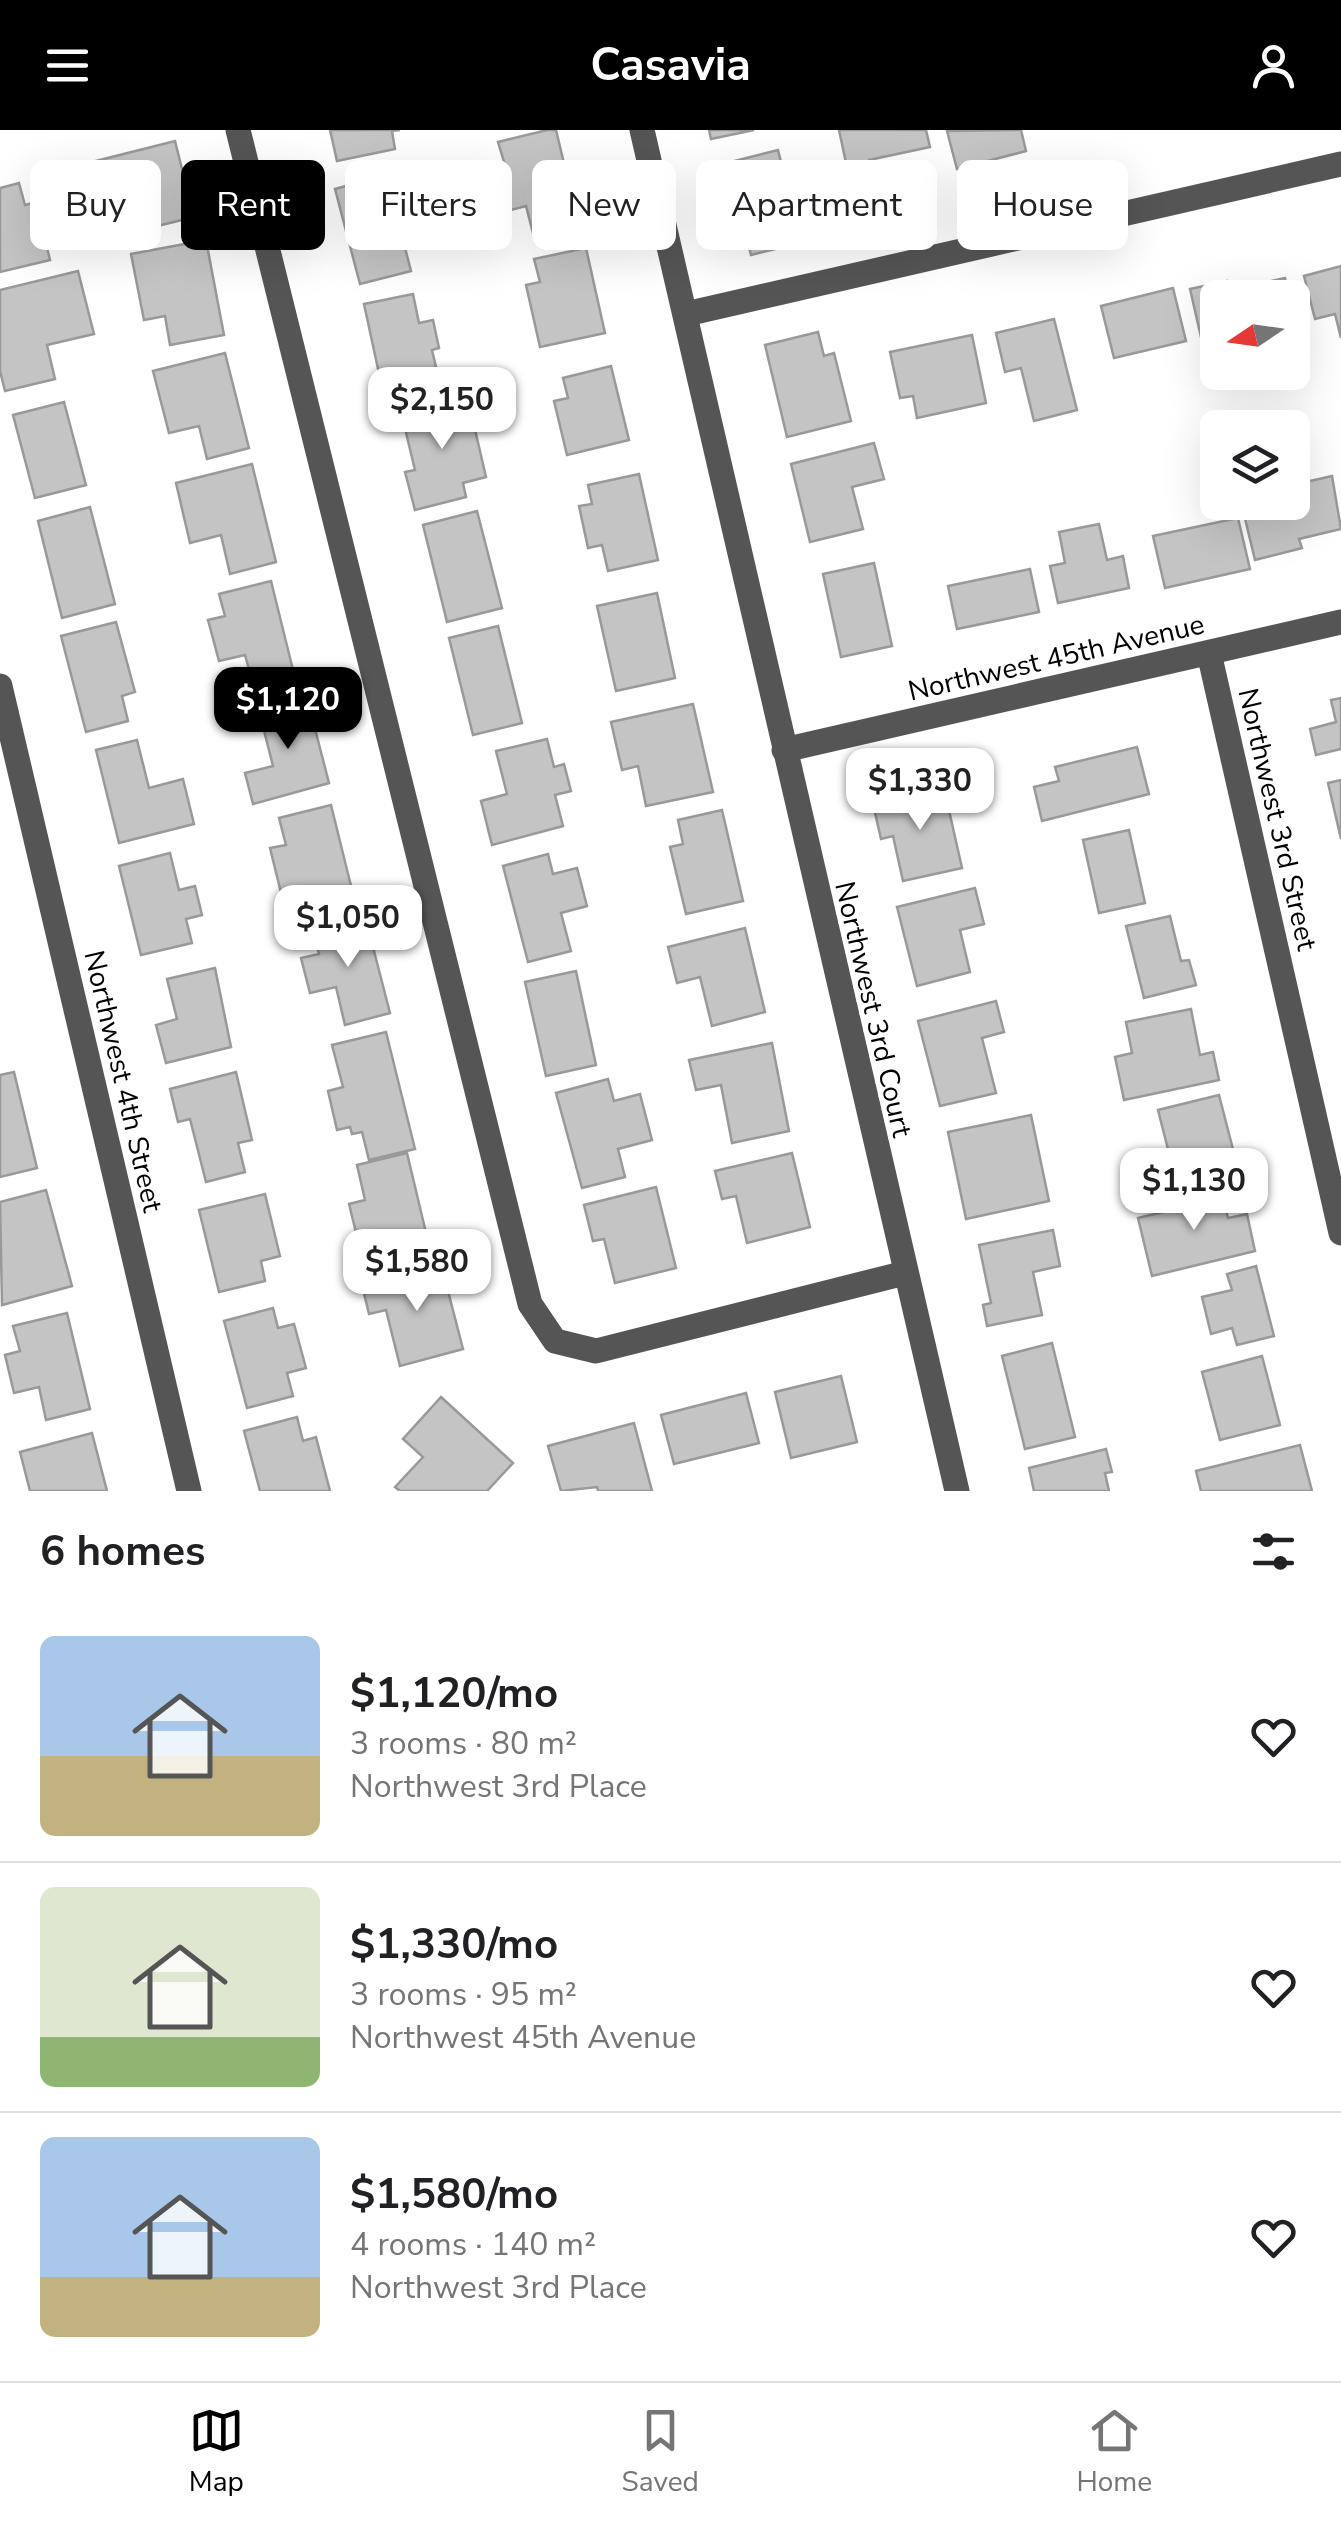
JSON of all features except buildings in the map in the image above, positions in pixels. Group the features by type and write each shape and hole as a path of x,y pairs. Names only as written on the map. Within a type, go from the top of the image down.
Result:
{"street":[{"path":"238,130 530,1304 556,1341 596,1350 905,1273"},
{"name":"Northwest 3rd Court","path":"642,130 957,1491"},
{"path":"686,314 1341,164"},
{"name":"Northwest 45th Avenue","path":"784,750 1341,622"},
{"name":"Northwest 3rd Street","path":"1210,652 1341,1233"},
{"name":"Northwest 4th Street","path":"0,686 189,1491"}]}
